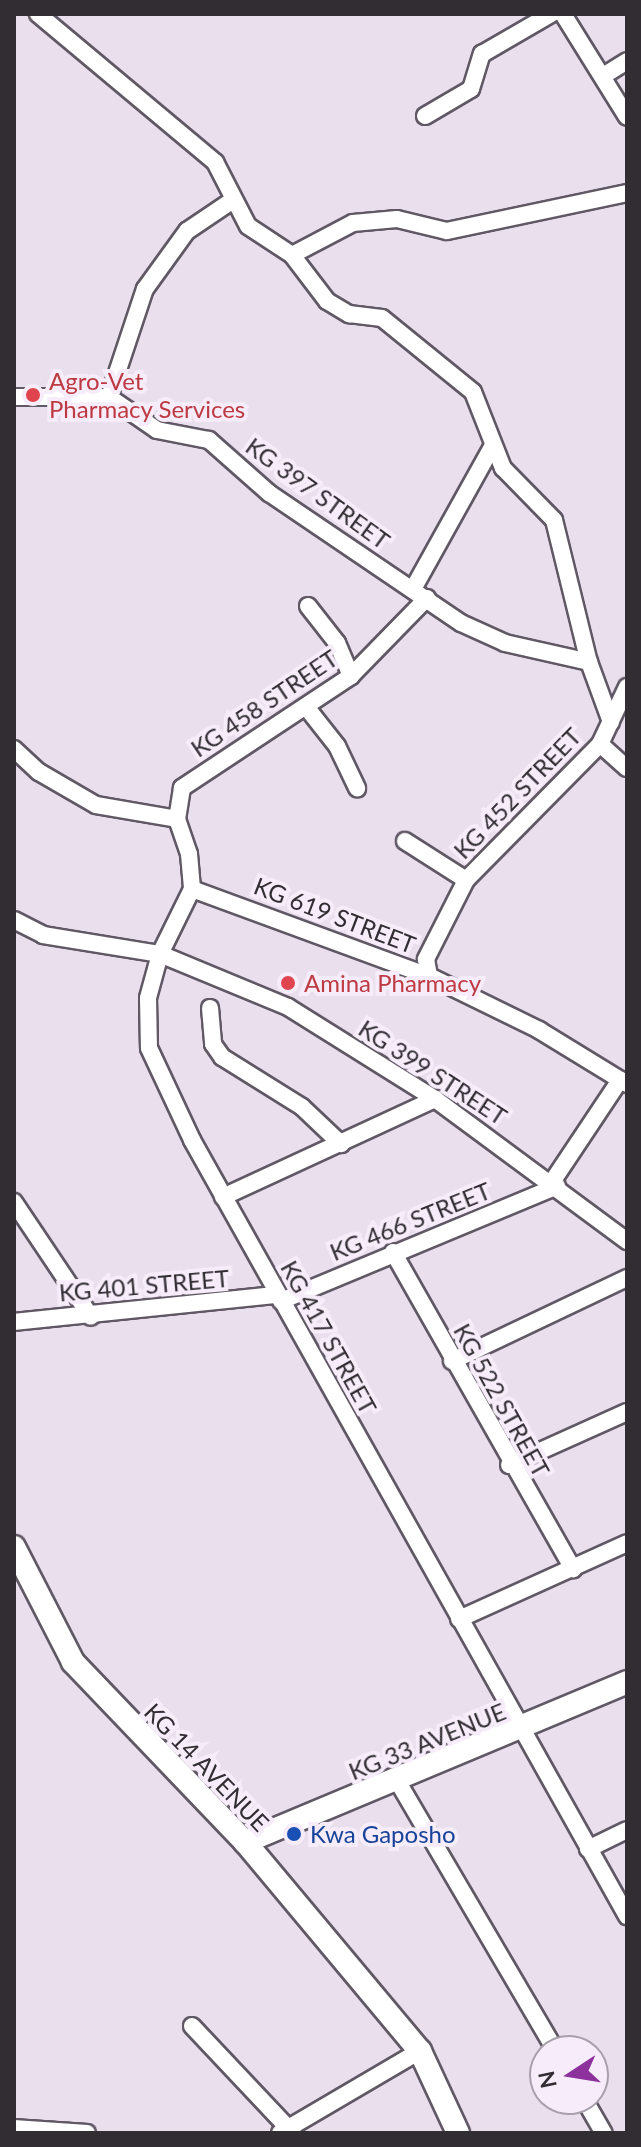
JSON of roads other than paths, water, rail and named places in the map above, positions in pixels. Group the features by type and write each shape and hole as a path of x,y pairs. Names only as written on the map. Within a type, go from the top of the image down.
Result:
{"main road":[{"name":"KG 14 AVENUE","path":"14,1547 73,1662 245,1842 420,2051 458,2133"},
{"name":"KG 33 AVENUE","path":"245,1842 398,1782 627,1682"}],"street":[{"path":"38,14 215,162 248,226 292,255 327,301 349,314 382,318 473,392 492,447 517,488 554,520 589,662 611,722"},
{"path":"425,116 471,89 482,54 551,14"},
{"path":"563,14 627,117"},
{"path":"603,76 627,61"},
{"path":"292,255 353,223 397,219 447,231 627,193"},
{"path":"14,397 109,397 145,289 187,231 233,200"},
{"name":"KG 397 STREET","path":"109,397 157,430 209,440 269,493 420,593 505,643 589,662"},
{"name":"KG 458 STREET","path":"177,819 182,788 247,740 307,708 351,676 420,593 492,447"},
{"path":"308,606 337,643 351,676"},
{"name":"KG 452 STREET","path":"429,976 426,959 466,880 600,744 627,687"},
{"path":"307,708 337,746 357,788"},
{"path":"600,744 627,768"},
{"path":"14,749 39,772 96,805 177,819 189,854 192,889"},
{"path":"405,841 466,880"},
{"name":"KG 417 STREET","path":"192,889 160,954 148,998 149,1048 223,1197 627,1916"},
{"name":"KG 619 STREET","path":"192,889 429,976 539,1030 624,1082"},
{"name":"KG 399 STREET","path":"14,920 43,935 160,954 288,1007 435,1099 554,1184 627,1241"},
{"path":"210,1008 213,1044 222,1057 302,1107 341,1144"},
{"path":"554,1184 624,1082"},
{"path":"223,1197 435,1099"},
{"name":"KG 466 STREET","path":"279,1298 554,1184"},
{"path":"14,1202 91,1317"},
{"name":"KG 522 STREET","path":"393,1252 509,1465 573,1569"},
{"path":"452,1361 627,1278"},
{"name":"KG 401 STREET","path":"14,1322 279,1298"},
{"path":"509,1465 627,1412"},
{"path":"459,1619 627,1543"},
{"path":"398,1782 547,2035"},
{"path":"588,1849 627,1830"},
{"path":"192,2026 288,2131 420,2051"},
{"path":"593,2115 604,2133"},
{"path":"14,2128 87,2133"}],"place":[{"name":"Agro-Vet Pharmacy Services","path":"33,395"},
{"name":"Amina Pharmacy","path":"288,983"},
{"name":"Kwa Gaposho","path":"294,1834"}]}
